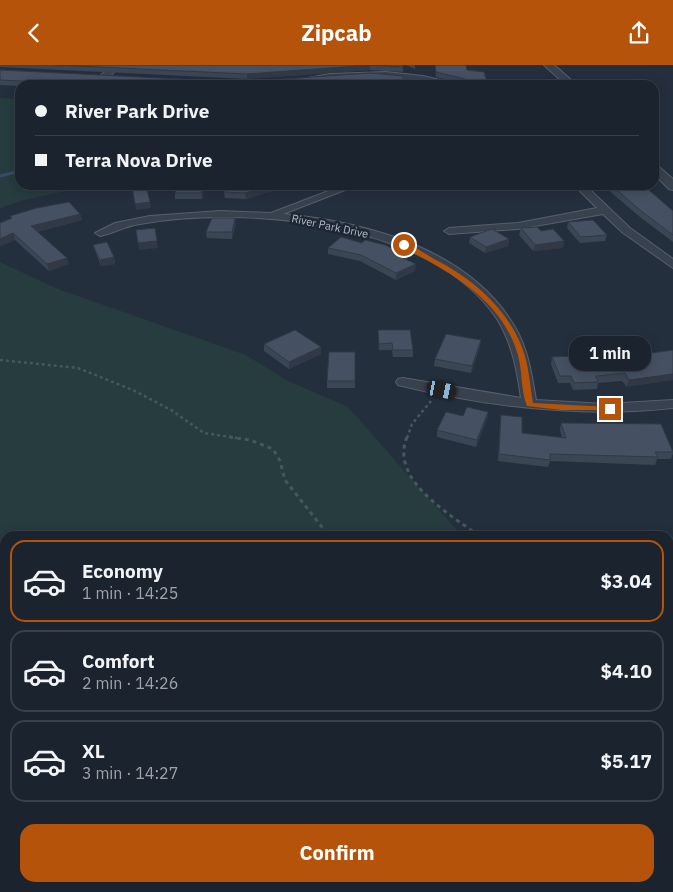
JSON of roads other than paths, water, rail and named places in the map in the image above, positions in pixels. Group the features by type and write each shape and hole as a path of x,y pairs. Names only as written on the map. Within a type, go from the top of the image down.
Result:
{"street":[{"path":"104,77 117,65"},
{"path":"549,65 566,80"},
{"path":"413,76 418,68"},
{"path":"302,79 353,74 413,76 433,80"},
{"path":"95,76 114,77"},
{"path":"659,173 673,186"},
{"path":"271,215 339,190"},
{"path":"584,190 626,229 673,265"},
{"path":"449,231 518,226 606,210"},
{"name":"River Park Drive","path":"100,233 128,223 168,217 220,213 271,215 344,226 392,241 435,261 468,283 491,303 512,332 520,351 529,405"},
{"path":"403,382 529,405 592,409 673,404"}],"waterway":[{"path":"0,176 15,172"}]}
